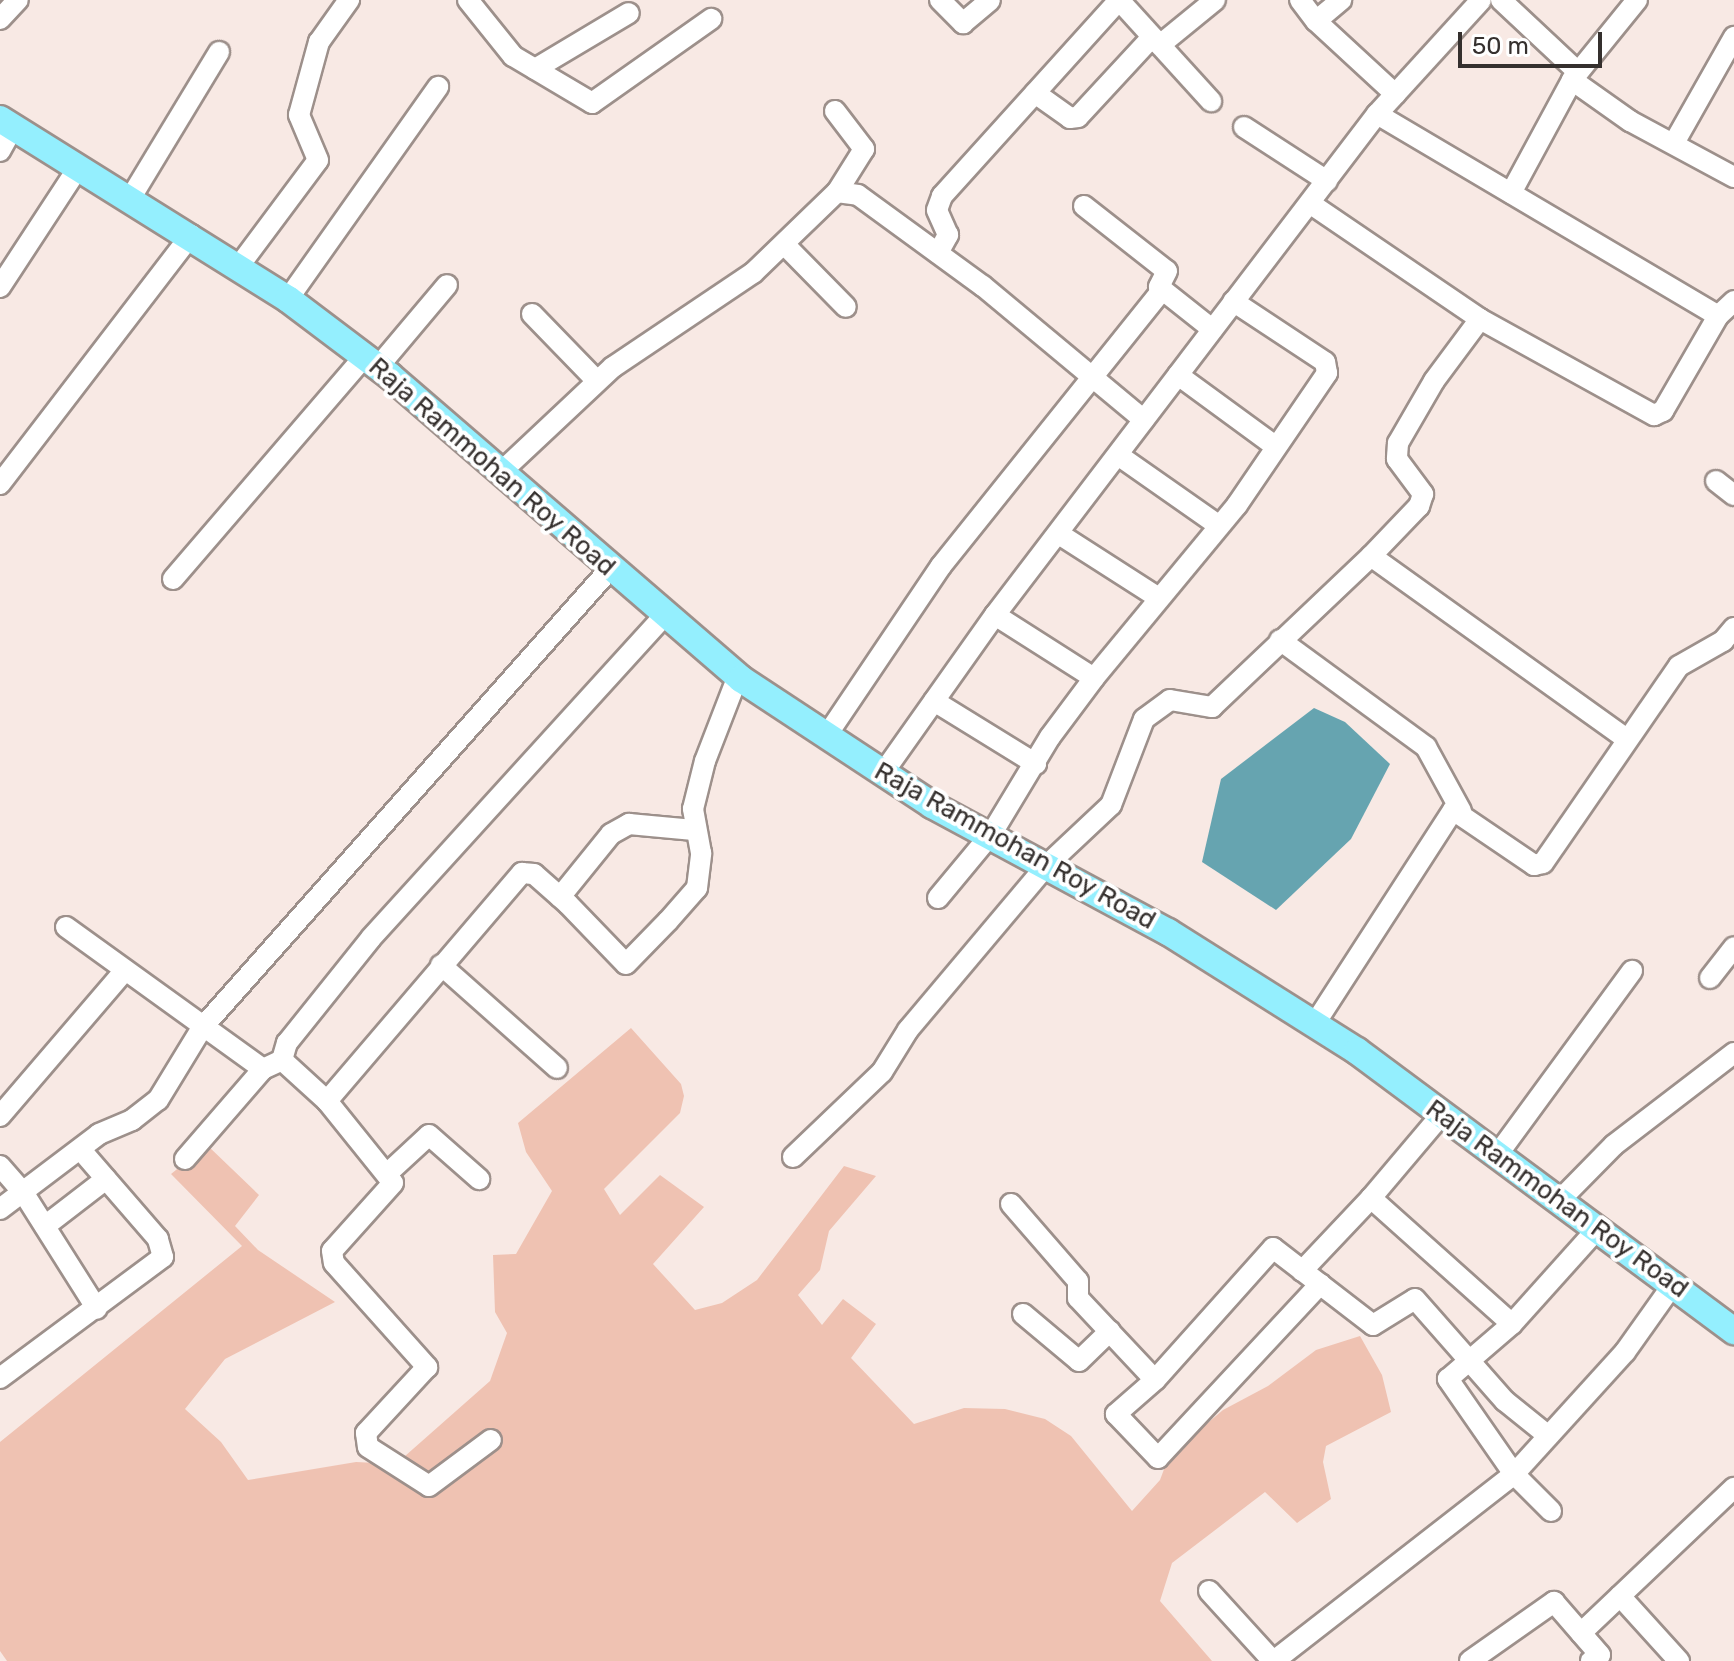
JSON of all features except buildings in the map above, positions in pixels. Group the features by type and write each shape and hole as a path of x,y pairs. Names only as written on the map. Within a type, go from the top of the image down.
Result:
{"main road":[{"name":"Raja Rammohan Roy Road","path":"6,123 191,235 288,299 371,362 738,676 883,773 1168,932 1314,1025 1498,1154 1734,1331"}],"street":[{"path":"0,19 18,0"},
{"path":"239,266 318,160 299,115 319,42 349,0"},
{"path":"468,0 513,56 592,103 711,19"},
{"path":"940,0 963,23 990,0"},
{"path":"938,253 948,235 937,210 942,196 1119,0 1211,101"},
{"path":"1035,93 1070,118 1078,117 1156,41 1215,0"},
{"path":"1300,0 1316,21 1395,94"},
{"path":"1316,21 1341,0"},
{"path":"1501,0 1575,76 1630,121 1734,177"},
{"path":"1511,193 1575,76 1637,0"},
{"path":"883,773 995,615 1233,301 1311,204 1377,114 1472,2"},
{"path":"535,69 629,13"},
{"path":"1674,143 1734,37"},
{"path":"130,199 219,52"},
{"path":"288,299 438,87"},
{"path":"500,473 597,381 661,331 753,273 837,192 864,149 835,111"},
{"path":"1377,114 1718,316"},
{"path":"0,151 6,123"},
{"path":"1244,127 1327,181"},
{"path":"0,287 78,168"},
{"path":"837,192 858,195 938,253 1144,420"},
{"path":"1311,204 1480,319 1654,415 1663,411 1718,316 1734,301"},
{"path":"1084,206 1167,271 1159,287 1212,329"},
{"path":"0,484 191,235"},
{"path":"784,244 846,307"},
{"path":"173,579 371,362 447,285"},
{"path":"827,735 941,566 1162,290"},
{"path":"938,898 992,833 1094,678 1218,525 1327,367 1233,301"},
{"path":"532,314 597,381"},
{"path":"793,1157 882,1072 908,1030 1046,866 1111,805 1144,719 1170,700 1212,707 1371,556 1419,506 1423,494 1397,459 1398,443 1434,381 1480,319"},
{"path":"1178,375 1275,446"},
{"path":"1118,455 1218,525"},
{"path":"1716,481 1734,495"},
{"path":"1059,534 1157,597"},
{"path":"1371,556 1625,738"},
{"path":"0,1209 81,1150 158,1100 202,1028 610,569"},
{"path":"185,1159 272,1065 371,938 665,615"},
{"path":"995,615 1094,678"},
{"path":"1280,640 1426,747 1461,811 1534,865 1543,863 1625,738 1679,666 1730,640"},
{"path":"327,1101 522,873 534,874 626,964 697,888 701,853 694,830 693,809 705,761 738,676"},
{"path":"934,701 1036,764"},
{"path":"1314,1025 1443,820 1453,810 1461,811"},
{"path":"560,897 611,834 629,824 694,830"},
{"path":"66,927 202,1028 272,1065 327,1101 389,1172 393,1183 389,1194 339,1239 332,1251 334,1263 427,1367 381,1412 364,1441 429,1486 491,1440"},
{"path":"1710,978 1734,947"},
{"path":"441,965 557,1068"},
{"path":"0,1116 125,970"},
{"path":"1498,1154 1632,971"},
{"path":"1559,1201 1614,1145 1734,1053"},
{"path":"1302,1271 1371,1198 1442,1114"},
{"path":"389,1172 429,1135 479,1179"},
{"path":"0,1378 97,1309 165,1251 81,1150"},
{"path":"0,1166 23,1192 97,1309"},
{"path":"45,1226 106,1179"},
{"path":"1371,1198 1512,1324"},
{"path":"1011,1204 1078,1281 1078,1298 1155,1380"},
{"path":"1551,1511 1514,1474 1448,1379 1512,1324 1598,1228"},
{"path":"1320,1284 1158,1458 1116,1414 1155,1380 1273,1248 1302,1271 1320,1284 1373,1325 1415,1299 1472,1359 1505,1401 1546,1434"},
{"path":"1209,1591 1273,1661 1514,1474 1546,1434 1625,1352 1674,1283"},
{"path":"1023,1314 1079,1361 1110,1331"},
{"path":"1581,1633 1734,1488"},
{"path":"1620,1596 1679,1661"},
{"path":"1470,1661 1554,1602 1600,1655 1591,1661"}],"shaded area":[{"path":"631,1028 681,1084 684,1096 680,1113 604,1189 620,1215 660,1175 704,1207 653,1264 695,1310 722,1303 757,1280 844,1166 876,1176 829,1231 820,1270 798,1295 822,1325 843,1299 876,1324 851,1358 914,1424 964,1408 1005,1409 1045,1419 1071,1436 1132,1511 1160,1480 1169,1456 1223,1410 1268,1386 1316,1350 1360,1336 1382,1375 1391,1412 1326,1446 1323,1462 1331,1499 1297,1523 1265,1492 1172,1563 1160,1601 1212,1661 7,1661 0,1651 0,1442 242,1246 171,1174 207,1145 259,1195 235,1226 258,1250 335,1302 225,1359 185,1409 221,1442 248,1480 356,1462 396,1464 490,1381 507,1333 495,1312 493,1255 516,1254 552,1191 526,1152 518,1123"}],"water":[{"path":"1314,708 1345,722 1390,764 1351,839 1276,910 1202,862 1221,779"}]}
